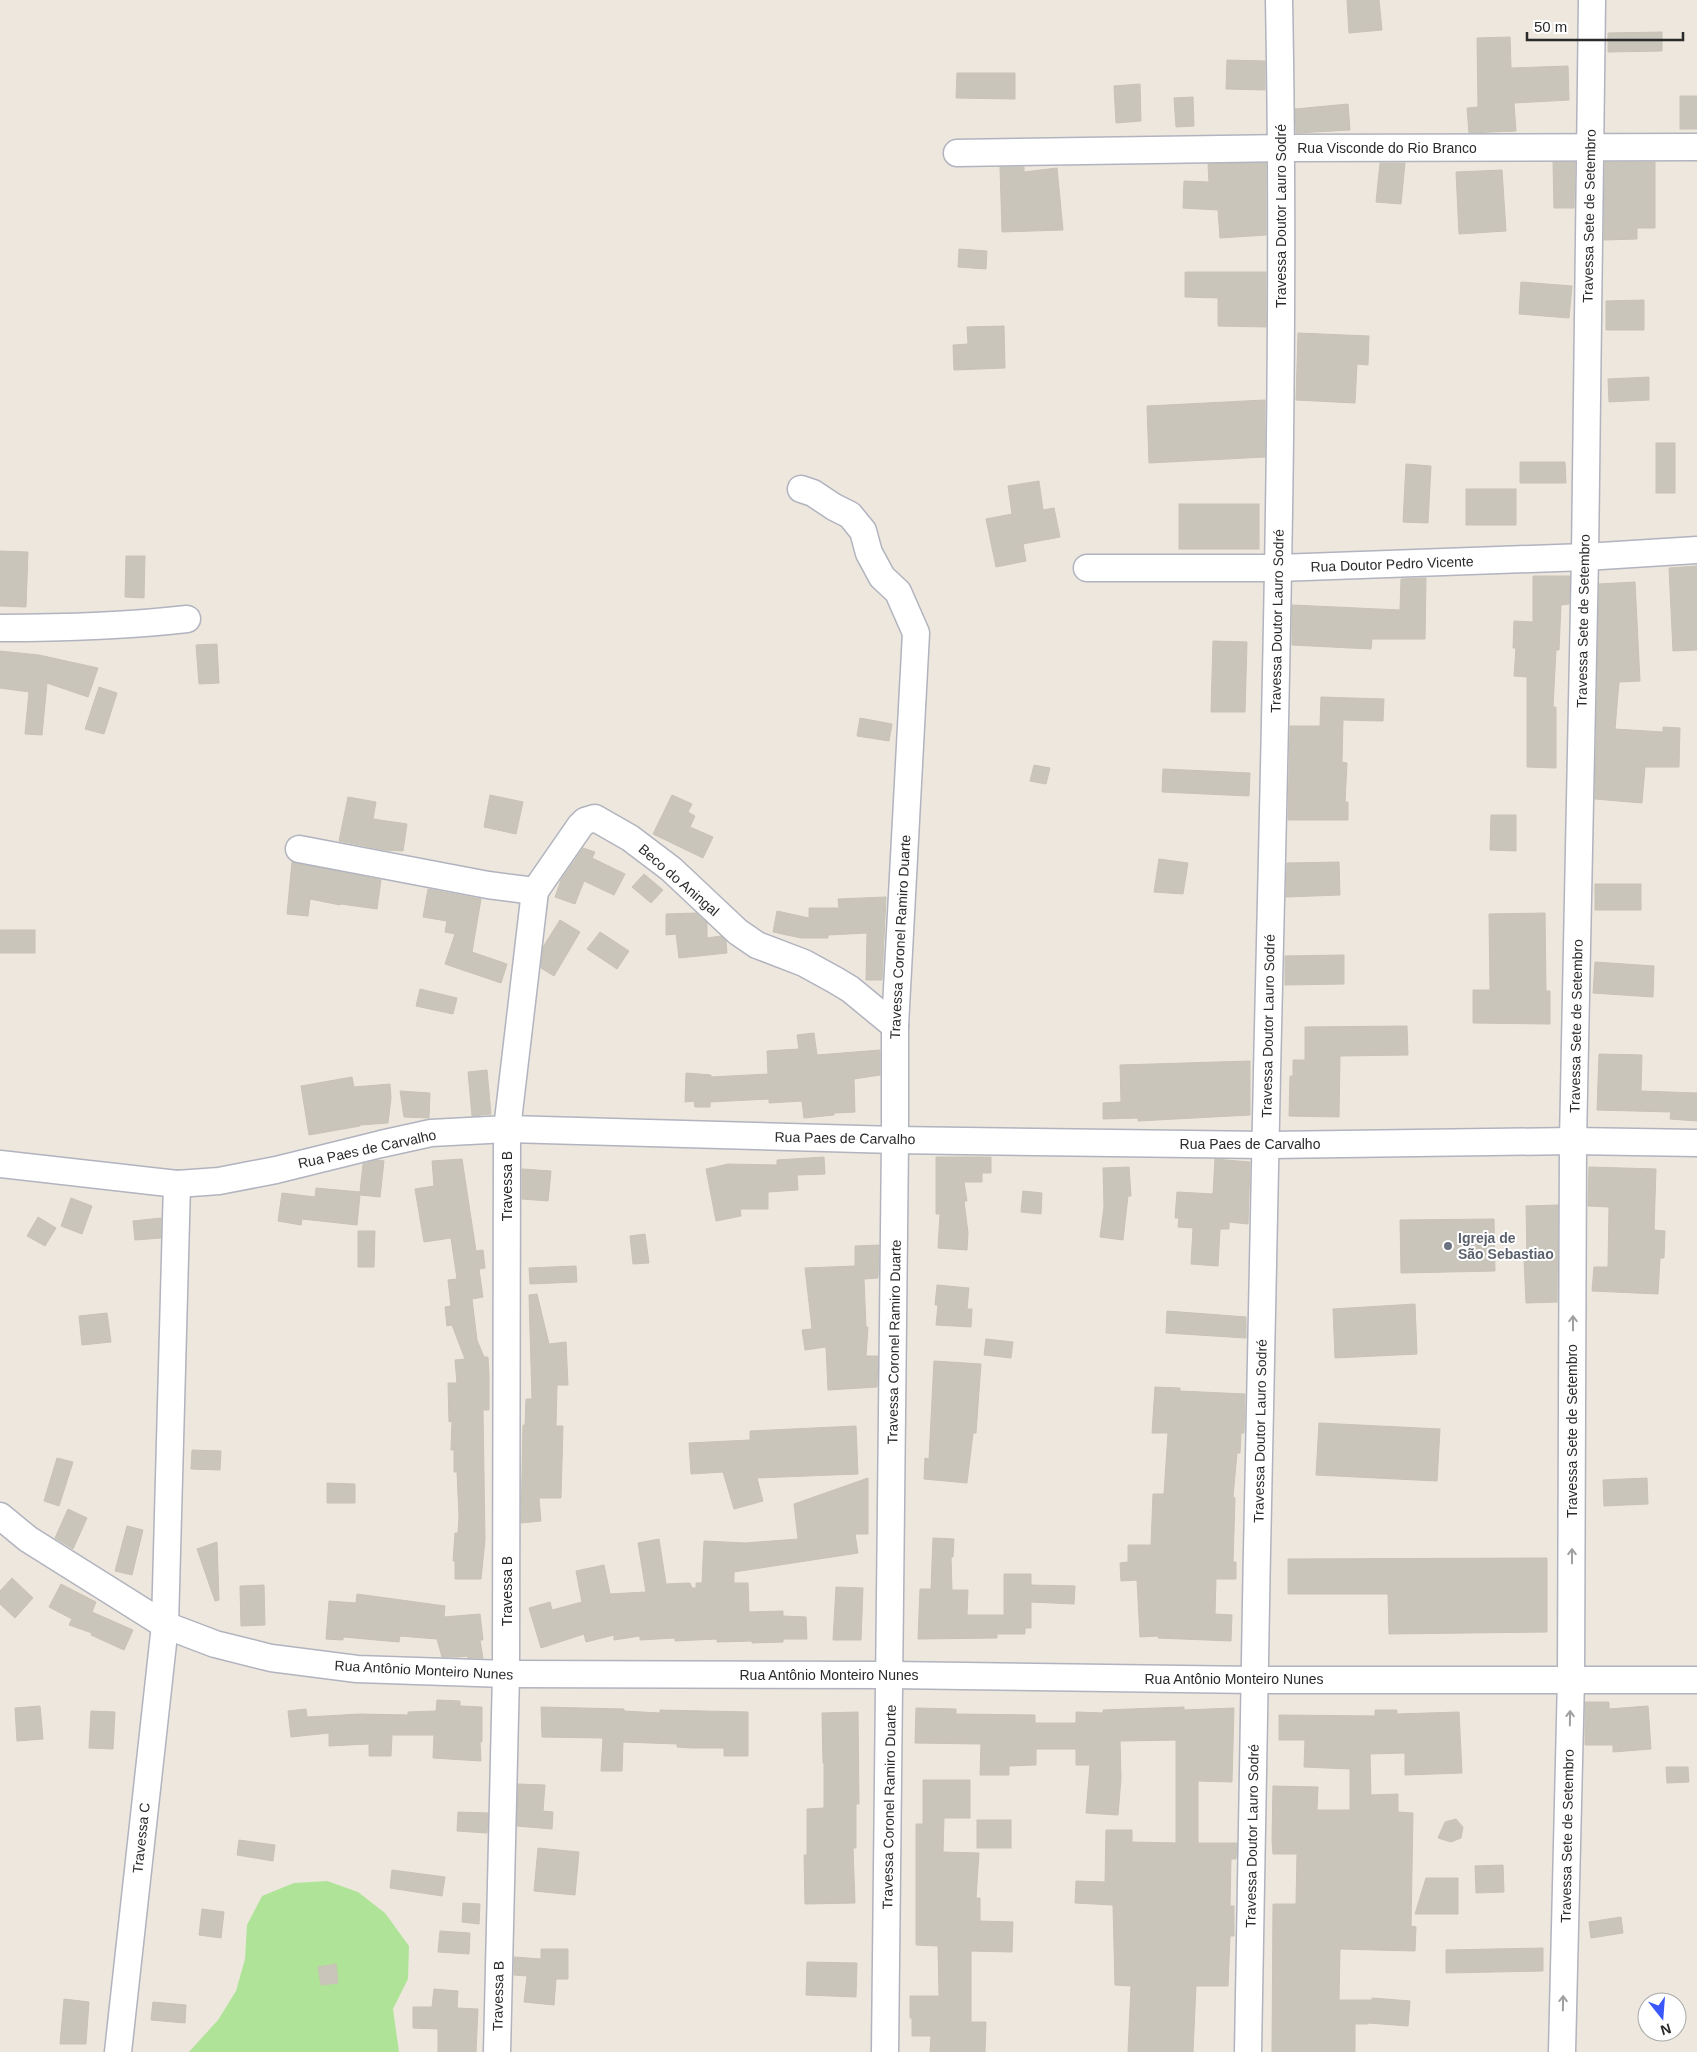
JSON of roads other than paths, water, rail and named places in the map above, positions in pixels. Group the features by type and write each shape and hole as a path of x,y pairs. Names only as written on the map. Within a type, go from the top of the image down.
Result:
{"street":[{"name":"Travessa Doutor Lauro Sodré","path":"1248,2052 1278,568 1282,148 1279,0"},
{"name":"Travessa Sete de Setembro","path":"1562,2052 1571,1679 1573,1141 1592,0"},
{"name":"Rua Visconde do Rio Branco","path":"957,153 1282,148 1697,147"},
{"name":"Travessa Coronel Ramiro Duarte","path":"801,489 812,493 850,515 863,531 869,553 882,577 898,592 916,633 895,1026 896,1140 891,1675 885,2052"},
{"name":"Rua Doutor Pedro Vicente","path":"1088,568 1278,568 1584,557 1697,550"},
{"path":"0,628 79,628 136,625 187,619"},
{"name":"Beco do Aningal","path":"535,891 580,826 589,819 600,820 651,853 738,932 757,945 804,963 835,980 850,989 895,1026"},
{"path":"299,849 488,885 535,891"},
{"name":"Travessa B","path":"497,2052 506,1674 507,1130 535,891"},
{"name":"Rua Paes de Carvalho","path":"0,1164 177,1184 219,1181 276,1170 381,1144 431,1134 507,1130 896,1140 1265,1144 1573,1141 1697,1143"},
{"name":"Travessa C","path":"118,2052 165,1625 177,1184"},
{"name":"Rua Antônio Monteiro Nunes","path":"0,1516 28,1539 165,1625 215,1644 271,1658 357,1668 506,1674 891,1675 1256,1680 1697,1680"}],"place":[{"name":"Igreja de São Sebastiao","path":"1448,1246"}]}
